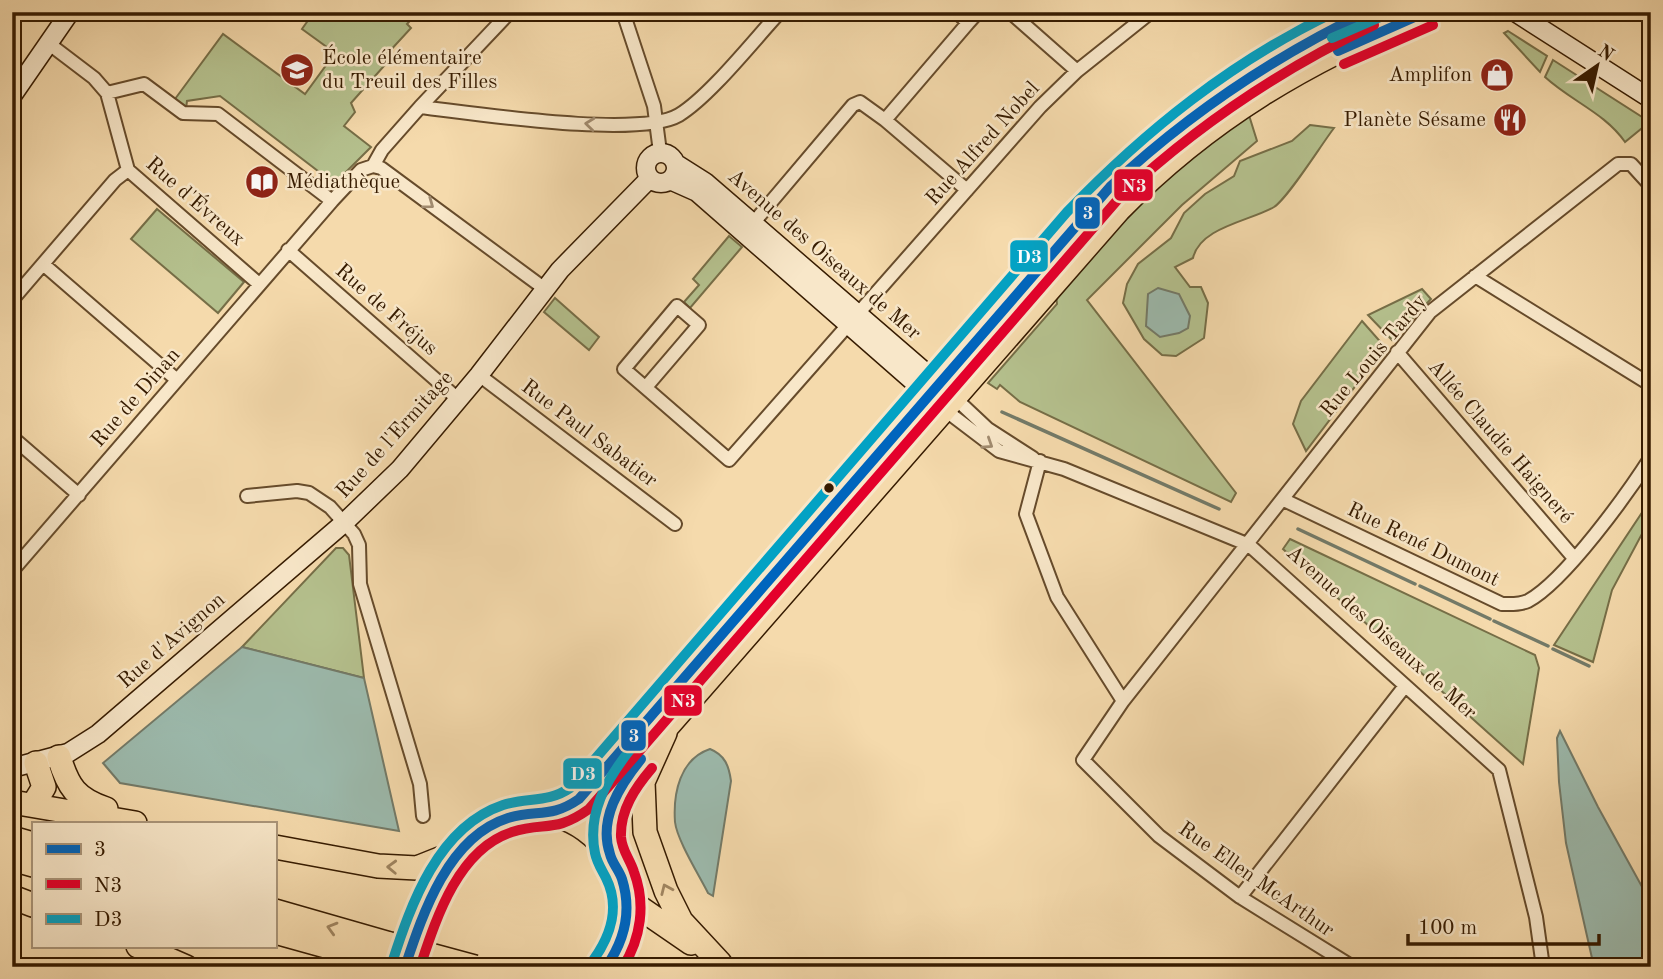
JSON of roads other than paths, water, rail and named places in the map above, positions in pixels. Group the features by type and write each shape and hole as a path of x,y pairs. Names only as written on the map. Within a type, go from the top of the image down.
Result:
{"highway":[{"path":"665,733 643,782 645,832 666,891 681,921 722,965"},
{"path":"59,757 69,788 76,796 142,822"},
{"path":"23,804 44,787 36,763"},
{"path":"23,804 129,822"},
{"path":"12,838 32,844"},
{"path":"276,847 378,866 417,868 457,852"},
{"path":"12,859 32,865"},
{"path":"12,897 32,905"},
{"path":"627,899 722,965"},
{"path":"276,912 394,960"},
{"path":"276,932 394,960 475,967"},
{"path":"143,948 186,967"}],"main road":[{"path":"551,816 579,799 1079,221 1164,137 1205,104 1264,65 1368,12"},
{"path":"606,967 622,939 627,899 609,852 610,813 618,787 1119,211 1178,155 1238,108 1290,76 1369,36 1426,12"},
{"path":"394,960 412,945 457,852 489,825 510,817 551,816 584,829 609,852"}],"street":[{"path":"12,96 70,12"},
{"name":"Rue de Dinan","path":"12,571 288,250 361,170 373,166 382,150 420,107 510,12"},
{"path":"622,12 657,123 660,152"},
{"path":"420,107 623,127 657,123 690,107 780,12"},
{"path":"957,12 968,23"},
{"path":"885,120 978,12"},
{"path":"1010,12 1077,71"},
{"name":"Rue Alfred Nobel","path":"646,387 729,460 1016,133 1077,71 1151,12"},
{"path":"1515,12 1651,99"},
{"path":"48,43 94,78 107,93 144,84 183,113 218,114 332,201"},
{"name":"Rue d'Évreux","path":"107,93 128,170 259,284"},
{"path":"749,228 853,105 860,102 866,104 967,190"},
{"path":"660,152 670,155 673,171 659,183 650,178 646,169 648,160 660,152"},
{"name":"Rue Louis Tardy","path":"1123,701 1249,545 1430,312 1618,164 1631,164 1651,186"},
{"path":"373,166 381,168 545,289"},
{"path":"12,300 115,180 128,170"},
{"name":"Avenue des Oiseaux de Mer","path":"673,171 697,192 749,228 950,404 999,451 1076,473 1249,545 1499,770 1505,783 1536,917 1544,967"},
{"name":"Rue de l'Ermitage","path":"424,816 420,784 360,584 359,545 345,522 400,468 459,400 545,289 650,178"},
{"name":"Rue de Fréjus","path":"288,250 459,400"},
{"path":"43,264 177,380"},
{"path":"1475,276 1651,386"},
{"path":"677,306 699,325 646,387 624,369 677,306"},
{"name":"Allée Claudie Haigneré","path":"1397,352 1574,558"},
{"name":"Rue Paul Sabatier","path":"479,375 674,524"},
{"path":"12,437 79,495"},
{"name":"Rue René Dumont","path":"1284,500 1502,604 1519,605 1530,600 1574,558 1633,485 1651,457"},
{"path":"1040,461 1026,514 1057,597 1123,701"},
{"path":"247,496 297,491 309,493 345,522"},
{"name":"Rue d'Avignon","path":"12,768 59,757 104,729 345,522"},
{"path":"1240,897 1405,686"},
{"name":"Rue Ellen McArthur","path":"1123,701 1083,760 1159,836 1240,897 1353,967"}],"waterway":[{"path":"1002,412 1219,509"},
{"path":"1298,529 1415,584"},
{"path":"1420,586 1490,619"},
{"path":"1494,621 1548,646"},
{"path":"1553,649 1589,666"}],"place":[{"name":"École élémentaire du Treuil des Filles","path":"297,70"},
{"name":"Amplifon","path":"1497,75"},
{"name":"Planète Sésame","path":"1510,120"},
{"name":"Médiathèque","path":"262,182"}]}
